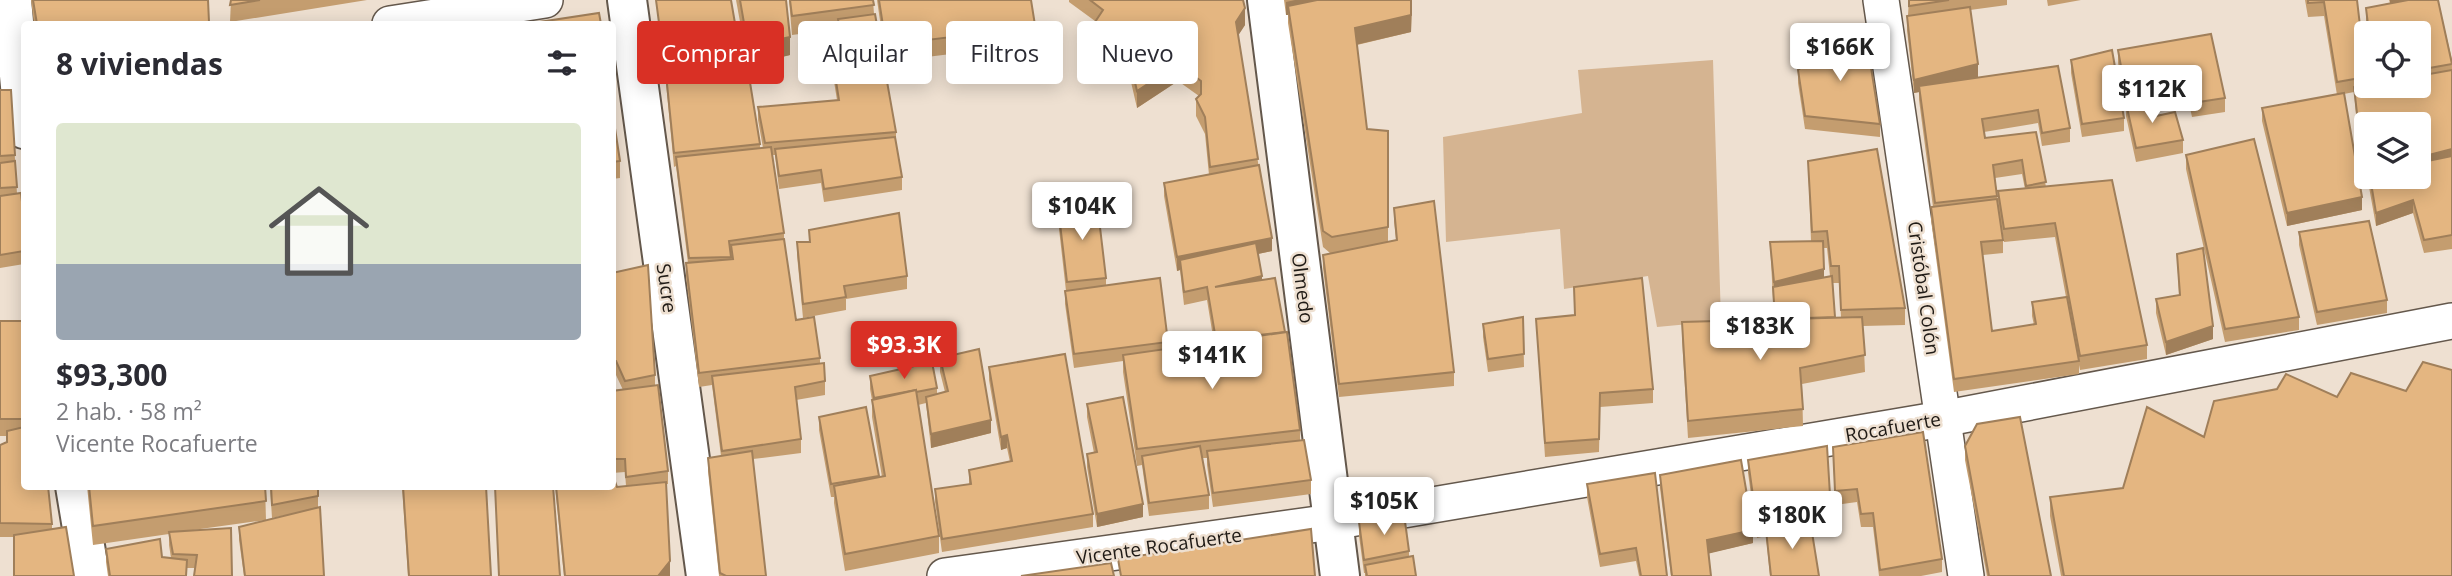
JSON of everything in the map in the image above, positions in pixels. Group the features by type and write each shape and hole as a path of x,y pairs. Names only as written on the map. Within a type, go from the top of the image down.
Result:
{"main road":[{"path":"12,0 15,84 21,114"},
{"name":"Sucre","path":"627,0 706,576"},
{"name":"Olmedo","path":"1267,0 1340,576"},
{"path":"76,490 90,576"}],"street":[{"path":"409,21 545,0"},
{"name":"Cristóbal Colón","path":"1881,0 1966,576"},
{"name":"Rocafuerte","path":"1332,522 1942,419 2452,321"},
{"name":"Vicente Rocafuerte","path":"945,576 1332,522"}],"shaded area":[{"path":"1713,60 1721,321 1657,327 1648,276 1564,289 1560,229 1446,242 1443,137 1582,113 1578,70"}],"building":[{"path":"33,0 208,0 209,21 36,21"},
{"path":"231,0 260,0 230,5"},
{"path":"656,0 731,0 735,21 659,21"},
{"path":"740,0 786,0 790,37 784,38 784,21 744,21"},
{"path":"790,0 873,0 874,5 792,16"},
{"path":"879,0 1031,0 1034,21 946,21 946,38 932,39 932,21 882,21"},
{"path":"1090,0 1243,0 1245,8 1236,22 1258,159 1210,167 1205,117 1196,99 1201,94 1201,81 1198,79 1198,21 1096,21 1103,10"},
{"path":"1317,0 1411,0 1411,15 1355,28 1367,129 1388,131 1388,227 1332,237 1323,231 1288,6"},
{"path":"1909,0 1949,0 1909,6"},
{"path":"2308,0 2357,0 2359,21 2354,21 2354,79 2337,82 2324,2 2308,3"},
{"path":"2408,0 2438,0 2452,64 2431,68 2431,21 2368,21 2366,8"},
{"path":"1970,7 1978,64 1914,80 1907,16"},
{"path":"599,13 600,21 546,21"},
{"path":"875,14 876,21 838,21"},
{"path":"2211,34 2225,98 2192,103 2185,72 2124,83 2118,50"},
{"path":"1866,36 1880,124 1805,116 1798,70 1834,39"},
{"path":"2112,50 2124,118 2082,124 2071,60"},
{"path":"2058,66 2070,128 2042,133 2038,110 1982,119 1985,138 2036,132 2046,182 2026,186 2022,160 1993,165 1997,196 1935,203 1919,86"},
{"path":"2452,70 2452,149 2431,154 2431,112 2357,112 2355,98 2431,98 2431,74"},
{"path":"667,84 750,84 760,144 674,153"},
{"path":"836,84 887,84 896,132 765,143 758,107 839,100"},
{"path":"1135,84 1148,84 1137,91"},
{"path":"0,90 11,90 15,155 0,156"},
{"path":"2344,93 2354,151 2354,189 2361,189 2362,197 2287,213 2262,108"},
{"path":"2150,98 2156,116 2175,112 2183,140 2136,148 2126,103"},
{"path":"616,135 620,161 616,162"},
{"path":"895,137 902,177 824,189 821,170 779,176 775,149"},
{"path":"2254,139 2299,317 2225,329 2186,155"},
{"path":"771,147 784,233 729,241 731,257 689,258 676,157"},
{"path":"1877,149 1905,308 1841,310 1839,266 1831,266 1827,231 1812,232 1808,161"},
{"path":"2452,156 2452,235 2424,240 2413,200 2376,213 2372,189 2431,189 2431,160"},
{"path":"15,161 17,187 0,188 0,163"},
{"path":"1259,165 1272,238 1177,257 1164,183"},
{"path":"2112,180 2147,345 2080,356 2055,223 2004,229 1998,191"},
{"path":"21,193 21,252 0,255 0,196"},
{"path":"1997,199 2003,240 1981,242 1992,331 2036,324 2032,302 2067,297 2079,361 1954,379 1931,207"},
{"path":"1434,201 1454,372 1339,384 1323,255 1397,240 1394,208"},
{"path":"1097,202 1106,278 1067,282 1058,207"},
{"path":"899,213 907,276 844,286 846,297 803,304 797,242 810,242 809,230"},
{"path":"2369,221 2387,300 2317,312 2299,232"},
{"path":"784,239 796,320 814,317 820,358 699,373 686,263 733,259 731,245"},
{"path":"1823,241 1824,269 1774,282 1770,242"},
{"path":"1256,243 1262,276 1215,287 1275,278 1285,332 1216,340 1207,287 1184,292 1180,260"},
{"path":"2203,248 2213,326 2166,342 2156,299 2180,295 2177,254"},
{"path":"648,265 655,375 625,381 616,361 616,272"},
{"path":"1832,276 1835,317 1775,319 1773,287"},
{"path":"1160,278 1168,342 1074,354 1065,291"},
{"path":"1642,278 1653,389 1600,393 1599,439 1545,443 1536,319 1575,315 1574,287"},
{"path":"1523,317 1524,354 1488,359 1483,324"},
{"path":"1862,317 1865,355 1800,368 1803,409 1688,421 1682,322"},
{"path":"0,321 21,321 21,419 0,419"},
{"path":"1287,332 1300,430 1137,449 1123,355"},
{"path":"979,349 991,420 931,434 926,397 948,391 940,358"},
{"path":"1065,354 1093,514 942,539 935,489 971,484 969,470 1012,461 1007,435 1001,437 989,367"},
{"path":"932,362 937,388 874,398 870,376"},
{"path":"2423,362 2452,370 2452,576 2064,576 2050,497 2123,488 2147,407 2204,437 2214,401 2277,389 2286,374 2337,397 2351,373 2406,391"},
{"path":"824,363 825,381 795,387 801,439 722,451 712,376"},
{"path":"658,385 668,471 626,477 625,459 616,459 616,390"},
{"path":"916,390 939,536 845,554 834,486 885,476 872,400"},
{"path":"1123,397 1143,504 1097,514 1087,454 1097,452 1087,404"},
{"path":"866,407 879,476 831,484 819,417"},
{"path":"2020,417 2051,576 1989,576 1965,446 1977,424"},
{"path":"21,428 21,490 48,490 52,524 0,523 0,445 7,442 7,431"},
{"path":"1923,432 1942,559 1880,570 1873,513 1861,514 1857,489 1835,491 1833,447"},
{"path":"1304,440 1311,480 1213,493 1207,451"},
{"path":"1200,446 1209,495 1149,503 1142,456"},
{"path":"1827,446 1831,511 1757,525 1748,460"},
{"path":"752,451 766,576 726,576 720,573 708,458"},
{"path":"1741,460 1753,530 1707,540 1711,576 1672,576 1660,475"},
{"path":"1655,473 1667,576 1641,576 1636,548 1600,554 1587,484"},
{"path":"666,482 670,561 658,576 565,576 556,490 616,490 616,484 617,487"},
{"path":"89,490 265,490 266,501 93,526"},
{"path":"271,490 318,490 318,496 272,505"},
{"path":"403,490 486,490 491,576 409,576"},
{"path":"495,490 553,490 560,576 499,576"},
{"path":"320,507 324,576 245,576 239,527"},
{"path":"1404,514 1409,551 1364,560 1359,522"},
{"path":"1810,520 1819,576 1771,576 1766,530"},
{"path":"66,527 74,576 14,576 14,535"},
{"path":"231,528 232,576 194,576 197,555 173,554 169,532"},
{"path":"1311,529 1315,576 1121,576 1118,559"},
{"path":"160,539 162,557 187,560 186,576 110,576 106,549"},
{"path":"1413,556 1416,576 1367,576 1365,565"},
{"path":"1111,563 1114,576 1021,576"}]}
